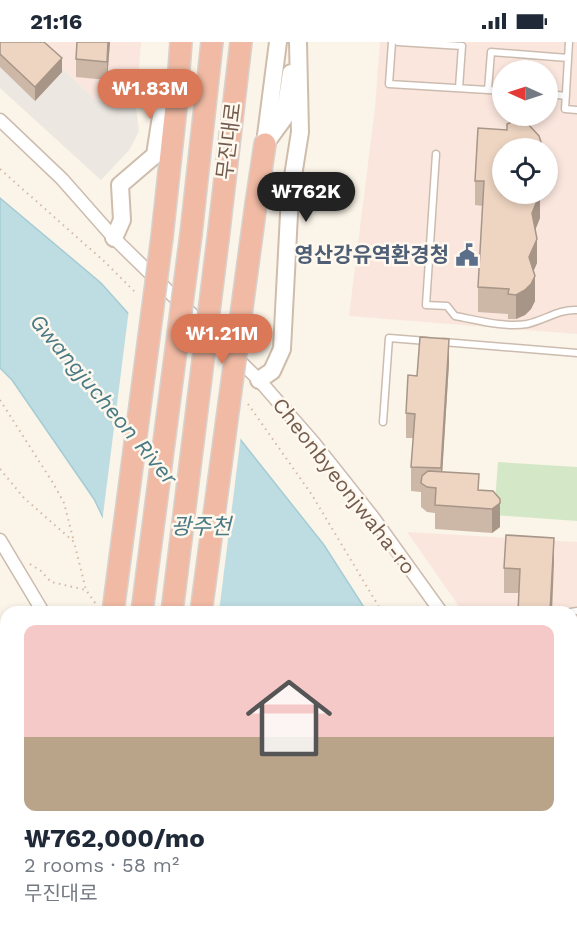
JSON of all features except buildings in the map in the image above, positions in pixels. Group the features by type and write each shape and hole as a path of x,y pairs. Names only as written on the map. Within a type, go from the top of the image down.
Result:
{"highway":[{"name":"무진대로","path":"143,606 191,234 212,42"},
{"name":"무진대로","path":"173,606 241,42"},
{"path":"113,606 162,237 170,104 177,43"},
{"path":"202,606 265,144"}],"street":[{"path":"265,144 278,42"},
{"path":"265,144 284,118 297,42"},
{"path":"259,380 272,371 282,349 290,195 300,132 297,42"},
{"path":"114,238 122,220 120,185 154,154 170,104"},
{"name":"Cheonbyeonjwaha-ro","path":"0,120 62,179 114,238 259,380 358,498 437,606"},
{"path":"4,545 40,606"}],"lane":[{"path":"392,42 389,84 492,90"},
{"path":"398,42 462,46 459,88"},
{"path":"568,42 565,109 577,110"},
{"path":"488,90 491,52 568,58"},
{"path":"558,95 566,96"},
{"path":"436,154 426,305 447,306 455,316 524,324 544,319 565,309 577,310"},
{"path":"383,422 389,338 577,353"}],"path":[{"path":"0,400 64,503 86,590 96,606"},
{"path":"0,469 24,498 74,542"},
{"path":"4,545 41,571 51,582 86,590"}],"shaded area":[{"path":"0,42 36,42 94,99 136,108 139,131 130,149 101,180 0,88"},
{"path":"47,42 141,42 136,108 94,99 47,52"},
{"name":"영산강유역환경청","path":"380,42 577,42 577,334 349,316 375,108"},
{"path":"407,532 577,542 577,606 459,606"}],"green space":[{"path":"498,462 577,467 577,521 494,515"}],"water":[{"name":"광주천","path":"0,198 101,283 236,434 324,545 363,606 146,606 94,499 12,380 0,368"}],"pier":[{"path":"129,309 241,435 220,606 142,606 102,523"}],"place":[{"name":"영산강유역환경청","path":"467,255"}],"water label":[{"name":"Gwangjucheon River","path":"104,399"}]}
